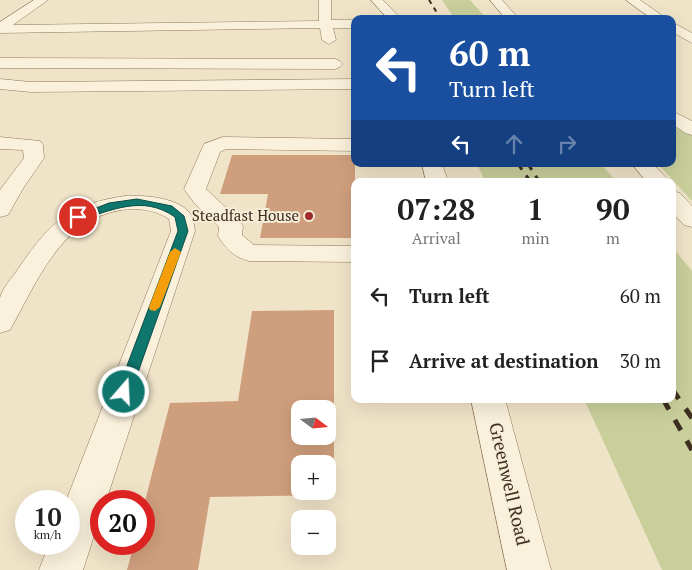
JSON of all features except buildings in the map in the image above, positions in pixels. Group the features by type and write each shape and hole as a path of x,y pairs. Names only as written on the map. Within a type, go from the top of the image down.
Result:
{"street":[{"path":"0,29 42,0"},
{"path":"325,0 325,20 335,64 329,91"},
{"path":"377,0 391,15"},
{"path":"496,0 509,15"},
{"path":"632,0 655,15"},
{"path":"242,24 244,16 258,12"},
{"path":"296,12 325,20 351,23"},
{"path":"0,29 242,24 325,20"},
{"path":"676,29 692,39"},
{"path":"0,63 335,64"},
{"path":"31,87 46,63"},
{"path":"0,84 31,87 329,91 351,97"},
{"path":"116,101 329,91 351,85"},
{"path":"676,112 692,112"},
{"path":"676,119 692,129"},
{"path":"0,143 32,145 34,158 13,187 0,210"},
{"path":"351,145 223,143 211,148 195,189 202,200 227,220 231,226 230,236 240,247 249,253 351,254"},
{"path":"645,167 655,178"},
{"path":"0,322 44,251 59,232 78,217 112,205 137,202 168,208 180,216 183,231 61,570"},
{"path":"676,202 692,220"},
{"name":"Greenwell Road","path":"489,403 529,570"}],"green space":[{"path":"442,0 470,0 483,15 452,15"},
{"path":"676,125 692,134 692,201 676,184 676,178 671,178 661,167 676,167"},
{"path":"478,167 604,167 613,178 484,178"},
{"path":"676,252 692,271 692,570 662,570 586,403 676,403"}],"railway":[{"path":"429,0 438,15"},
{"path":"520,167 528,178"},
{"path":"530,167 537,178"},
{"path":"676,395 692,418"},
{"path":"665,403 692,450"}],"slow traffic":[{"path":"155,307 175,252"}],"place":[{"name":"Steadfast House","path":"309,216"}],"route":[{"path":"78,217 96,209 137,202 168,208 180,216 183,231 124,392"}]}
